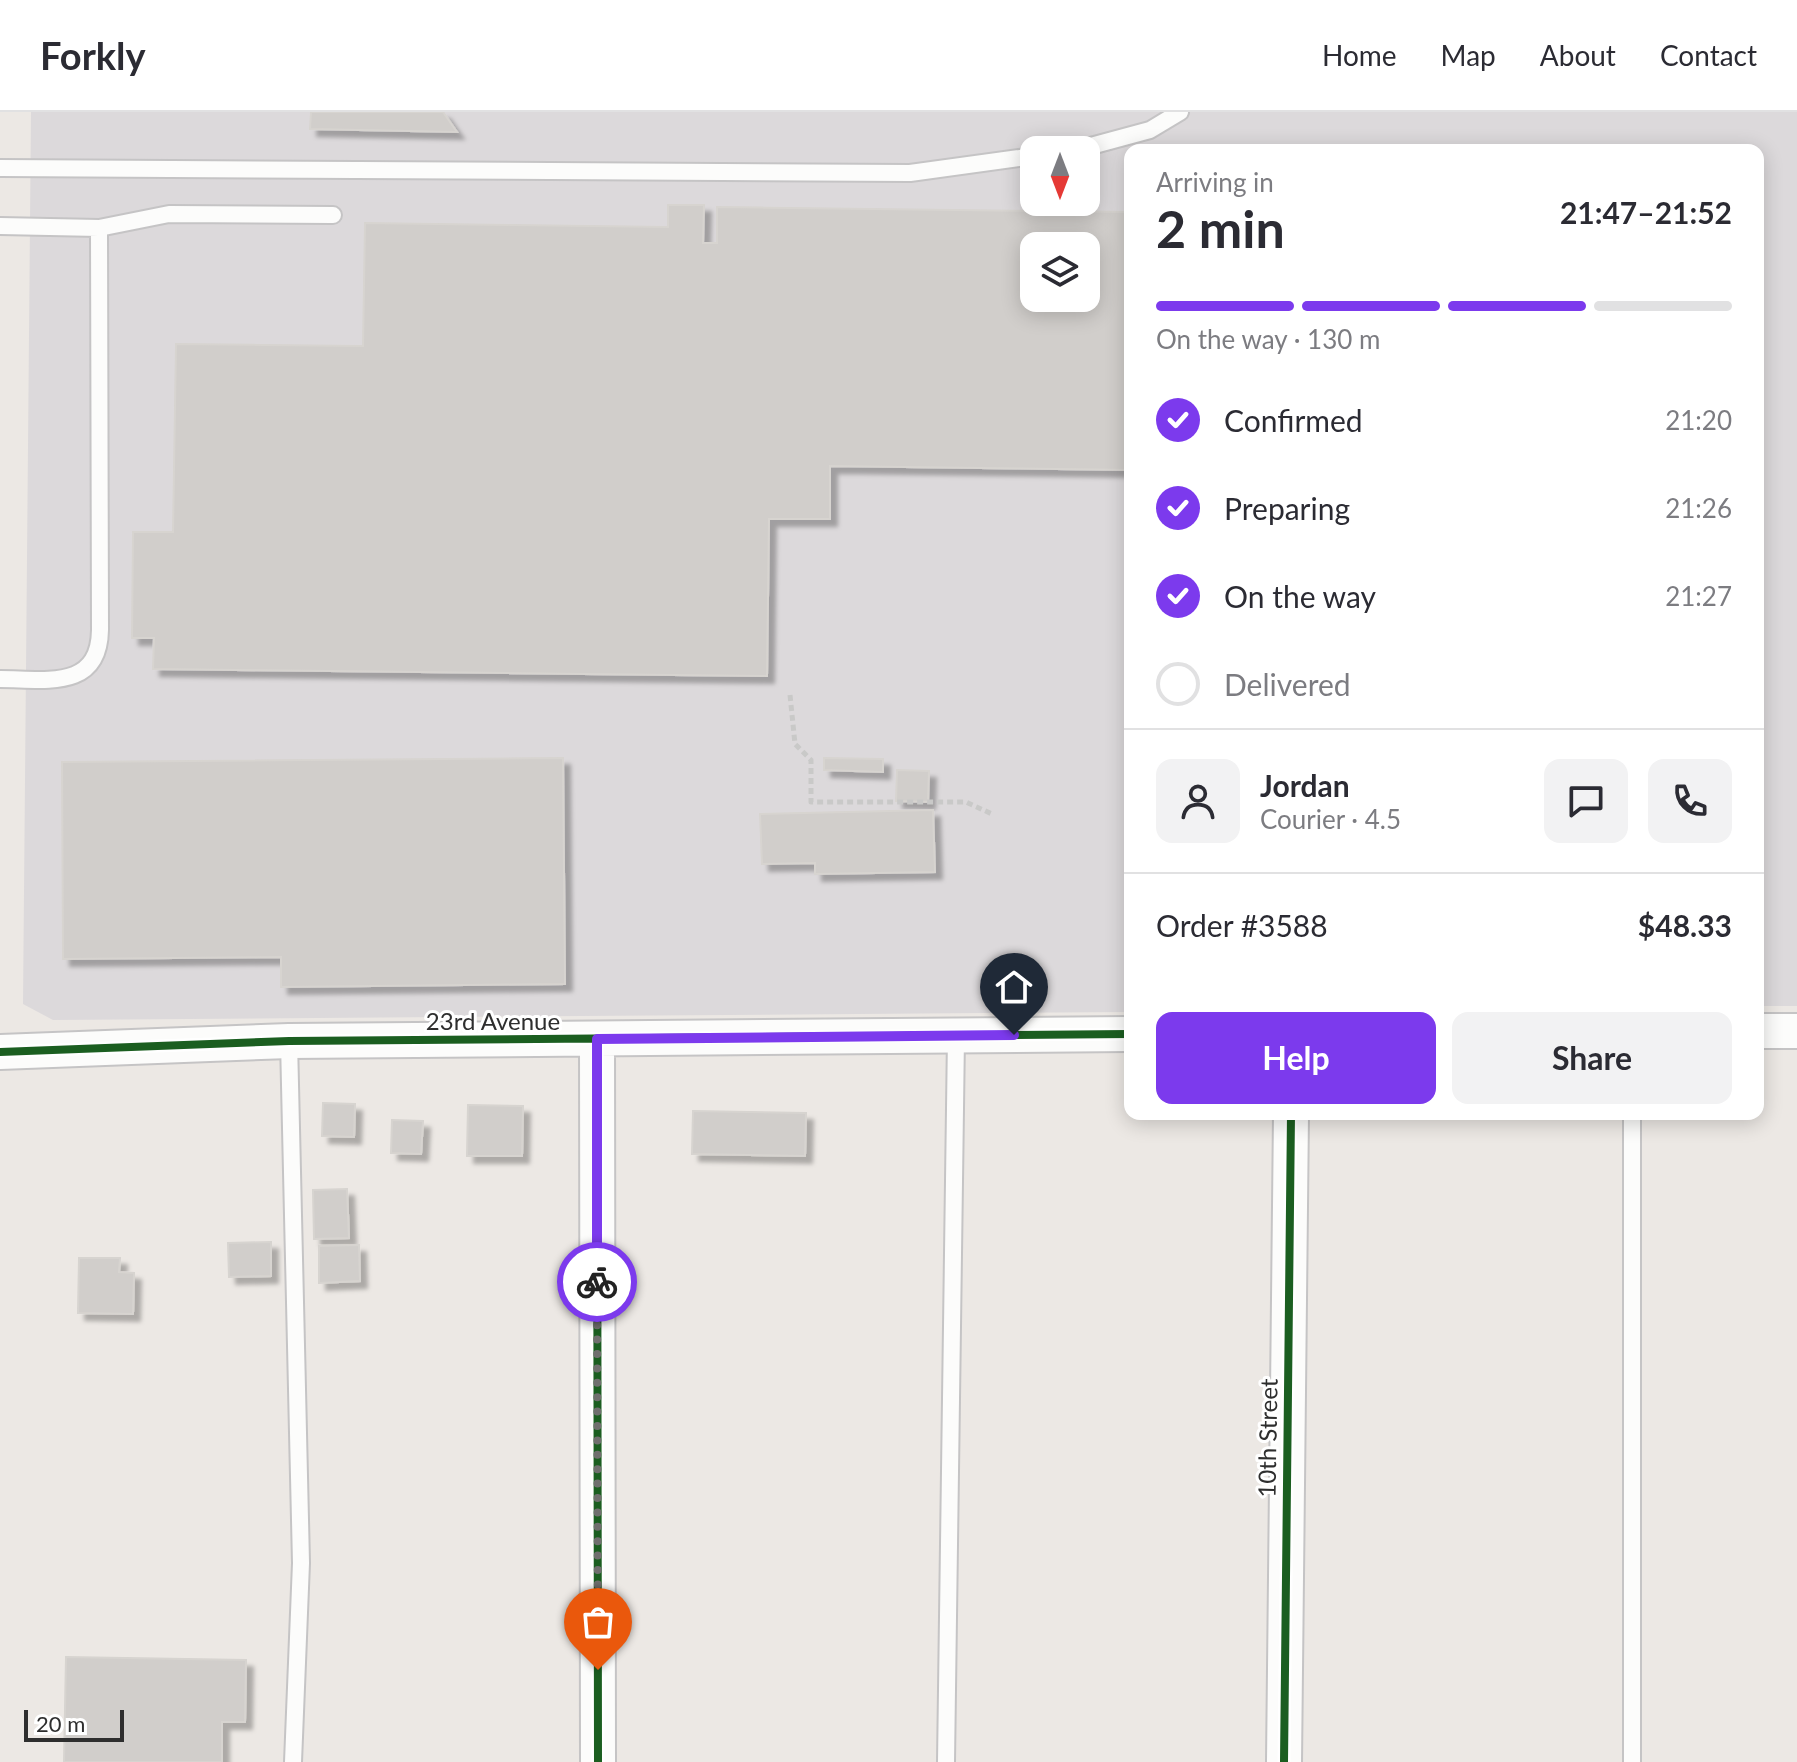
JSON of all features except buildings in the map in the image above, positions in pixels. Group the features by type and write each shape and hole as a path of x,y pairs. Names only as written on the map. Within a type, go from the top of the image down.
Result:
{"street":[{"path":"1764,1031 1797,1031"},
{"name":"23rd Avenue","path":"0,1052 289,1041 1124,1034"},
{"path":"597,1039 598,1762"},
{"name":"10th Street","path":"1284,1762 1291,1120"}],"lane":[{"path":"1100,144 1150,130 1180,112"},
{"path":"0,168 910,173 1020,158"},
{"path":"0,226 99,228 169,214 333,215"},
{"path":"0,679 62,679 81,673 93,663 100,645 99,228"},
{"path":"946,1762 956,1036"},
{"path":"289,1041 301,1563 293,1762"},
{"path":"1632,1120 1632,1762"}],"path":[{"path":"790,695 795,744 811,760 811,802 966,802 992,814"}],"shaded area":[{"path":"31,112 1797,112 1797,1006 1764,1006 1764,144 1124,144 1124,1012 53,1020 23,1004"}],"cycle path":[{"path":"0,1052 289,1041 1124,1034"},
{"path":"597,1039 598,1762"},
{"path":"1284,1762 1291,1120"}],"way so far":[{"path":"597,1282 598,1670"}],"route":[{"path":"597,1282 597,1039 1014,1035"}]}
